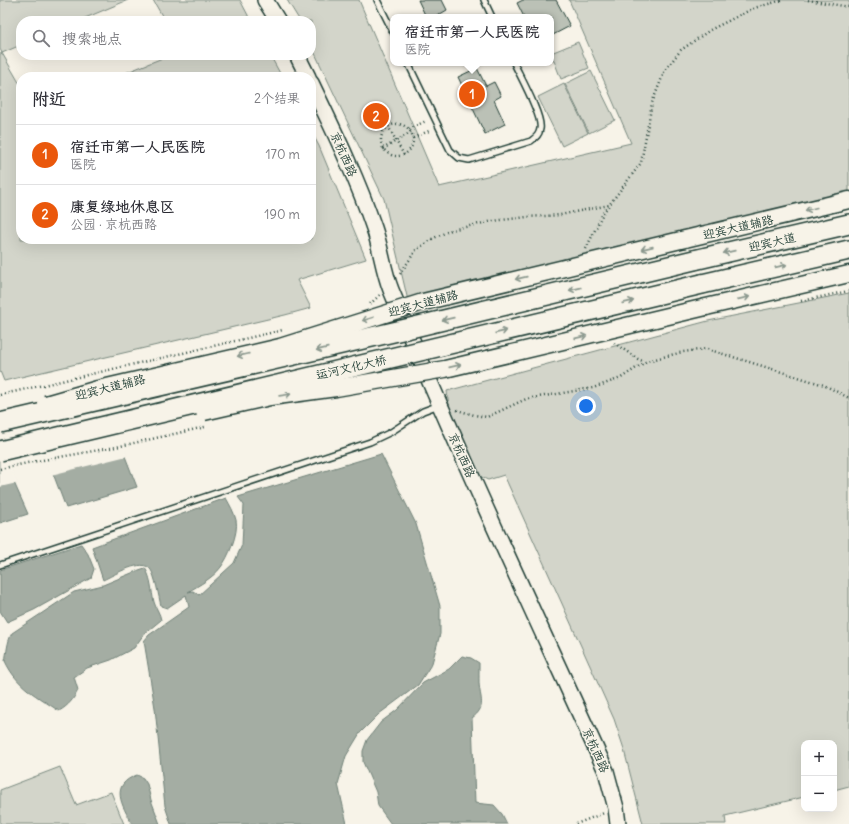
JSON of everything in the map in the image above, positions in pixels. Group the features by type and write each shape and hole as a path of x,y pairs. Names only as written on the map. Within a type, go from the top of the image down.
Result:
{"highway":[{"name":"迎宾大道","path":"694,260 849,224"},
{"name":"运河文化大桥","path":"0,451 849,250"},
{"name":"运河文化大桥","path":"0,423 402,330 694,260"}],"main road":[{"path":"265,0 275,16"},
{"path":"300,60 306,72"},
{"name":"京杭西路","path":"316,93 347,157 361,191 375,230 389,287 480,497 606,771 616,808 618,824"},
{"name":"迎宾大道辅路","path":"0,418 10,413 98,389 280,347 423,302 849,200"},
{"path":"0,451 49,445 270,397 336,388 445,369 849,274"}],"lane":[{"path":"377,0 390,26"},
{"path":"484,0 491,14"},
{"path":"409,66 450,150 459,158 469,160 531,141 538,135 541,128 538,115 515,66"},
{"path":"0,565 370,442 391,432 423,411 440,405"}],"path":[{"path":"584,253 603,213 641,163 652,103 665,70 681,50 710,30 754,8 783,0"},
{"path":"808,0 849,7"},
{"path":"409,129 434,117"},
{"path":"394,123 400,124 409,129 413,138 413,143 411,148 404,155 392,156 383,149 380,138 388,126 394,123"},
{"path":"388,126 404,155"},
{"path":"413,138 439,127"},
{"path":"383,149 411,132"},
{"path":"363,306 370,304 389,287 416,250 432,239 451,230 493,221 560,215 609,205"},
{"path":"0,396 283,330"},
{"path":"609,339 638,359 645,362"},
{"path":"440,405 474,415 487,417 526,399 593,388 621,378 645,362 683,352 707,350 824,385 849,398"},
{"path":"576,824 616,808"}],"shaded area":[{"path":"0,0 128,0 90,16 16,16 16,47 2,53 0,49"},
{"path":"153,0 240,0 248,16 162,16"},
{"path":"287,0 359,0 439,187 631,143 569,0 849,0 849,203 409,305 384,199 316,56 316,16 297,16"},
{"path":"578,42 589,68 561,79 554,61 554,52"},
{"path":"2,53 16,77 16,244 316,244 316,140 366,259 297,280 311,308 4,381 0,371 0,54"},
{"path":"158,60 273,60 279,72 128,72"},
{"path":"591,71 615,120 589,133 565,84"},
{"path":"564,84 588,133 562,146 538,97"},
{"path":"849,293 849,786 837,789 837,740 801,740 801,798 725,816 726,824 643,824 623,746 614,719 504,475 488,480 479,476 455,424 448,402 447,391 708,321"},
{"path":"34,423 123,451 137,487 66,508"},
{"path":"0,451 28,514 0,523"},
{"path":"381,454 416,524 440,606 440,634 432,663 418,685 379,714 360,733 346,756 338,784 347,824 171,824 165,806 155,708 144,641 149,635 189,607 186,595 167,608 161,606 157,587 151,570 147,566 142,565 128,568 103,580 92,547 226,498 236,520 236,532 227,558 218,571 206,581 188,592 193,591 199,595 234,563 242,545 244,505 238,497"},
{"path":"81,544 88,554 94,569 91,578 34,610 7,622 0,611 0,570"},
{"path":"145,568 150,581 154,602 161,620 144,634 134,648 111,660 87,668 74,677 78,690 68,705 59,711 28,690 15,678 5,661 8,643 12,633 74,592 103,585"},
{"path":"462,656 471,658 479,663 479,683 482,702 480,710 472,718 475,803 494,805 502,814 507,824 391,824 378,806 376,792 363,762 363,751 367,740 381,722 397,710 423,683 449,669"},
{"path":"60,767 76,805 111,792 124,824 0,824 0,790"},
{"path":"137,775 143,778 147,784 160,824 132,824 125,810 120,796 120,790 128,779"}],"pier":[{"path":"113,408 127,456 51,475 32,424 33,421"},
{"path":"0,449 2,450 17,483 0,487"}],"building":[{"path":"418,0 442,0 447,10 440,14 425,14"},
{"path":"523,0 556,0 570,26 554,34 554,14 522,14 517,3"},
{"path":"477,68 486,86 494,82 501,96 494,100 505,124 485,134 458,77"}],"place":[{"name":"宿迁市第一人民医院","path":"472,94"},
{"name":"康复绿地休息区","path":"376,116"}]}
